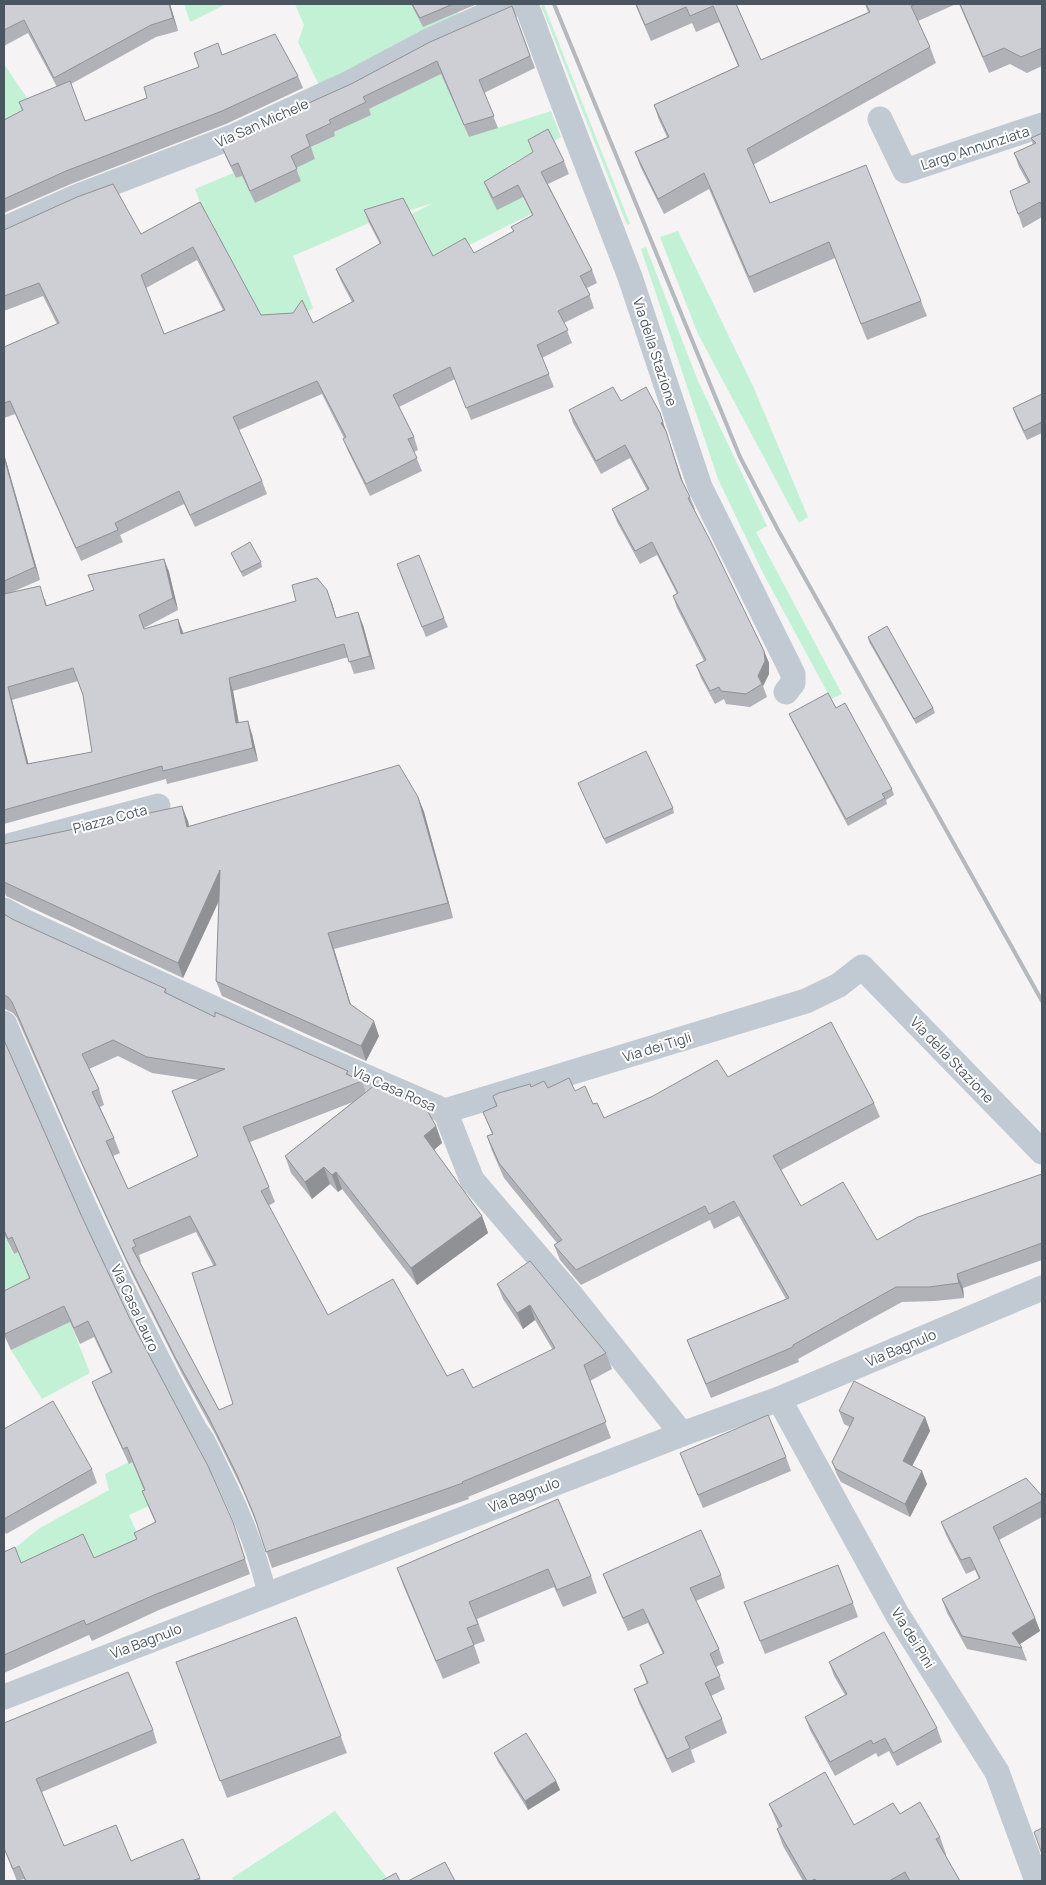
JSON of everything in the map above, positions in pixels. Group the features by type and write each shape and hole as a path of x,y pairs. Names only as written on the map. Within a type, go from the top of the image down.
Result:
{"street":[{"name":"Via San Michele","path":"4,229 76,196 232,137 349,83 428,41 514,4"},
{"name":"Via della Stazione","path":"526,4 630,277 700,487 793,674 793,683 786,692"},
{"name":"Largo Annunziata","path":"880,119 906,170 1042,125"},
{"name":"Piazza Cota","path":"4,848 158,806"},
{"name":"Via Casa Rosa","path":"4,910 24,921 302,1049 445,1112 472,1180 571,1295 682,1434"},
{"name":"Via della Stazione","path":"862,968 1042,1152"},
{"name":"Via dei Tigli","path":"445,1112 806,1001 838,985 862,968"},
{"name":"Via Casa Lauro","path":"4,1020 7,1022 62,1152 152,1344 198,1429 205,1438 238,1506 262,1569 267,1594"},
{"name":"Via Bagnulo","path":"4,1697 682,1434 779,1399 1042,1288"},
{"name":"Via dei Pini","path":"779,1399 897,1614 997,1772 1037,1881"}],"green space":[{"path":"184,4 226,4 190,22"},
{"path":"295,4 453,4 461,17 322,91 298,42 304,25"},
{"path":"544,5 630,224 627,225 541,6"},
{"path":"4,64 35,110 4,124"},
{"path":"443,73 469,137 551,111 561,137 507,166 531,214 434,263 410,215 433,203 369,223 293,256 313,308 306,313 266,329 205,215 195,189 233,173 236,178 242,176 255,203 301,181 295,168 315,159 310,148 335,136 334,132 370,115 368,109"},
{"path":"678,231 753,386 808,517 799,523 698,334 660,237"},
{"path":"646,247 698,381 767,526 756,532 842,694 831,699 764,575 718,479 641,249"},
{"path":"4,1234 13,1254 18,1252 24,1266 52,1253 4,1309"},
{"path":"70,1322 90,1373 42,1399 11,1350"},
{"path":"131,1461 151,1505 129,1515 142,1544 34,1594 15,1548 40,1528 109,1490 105,1474"},
{"path":"335,1811 387,1878 382,1881 234,1881 232,1878"}],"building":[{"path":"4,4 169,4 173,18 151,25 54,78 24,20 4,30"},
{"path":"412,4 453,4 420,18"},
{"path":"636,4 736,4 761,60 870,12 866,4 916,4 911,6 930,47 747,149 770,203 866,165 921,301 861,324 829,242 749,277 704,173 658,199 635,152 669,137 654,105 739,66 713,6 690,16 686,7 645,25"},
{"path":"960,4 1042,4 1042,48 1021,57 1004,48 983,57"},
{"path":"512,6 530,56 479,80 494,116 464,125 437,61 363,97 366,102 329,120 331,123 306,135 310,146 291,156 297,169 250,191 238,163 231,166 220,143 351,84 430,42"},
{"path":"275,34 298,76 222,111 66,171 4,199 4,120 23,110 19,102 70,81 85,121 147,98 144,87 199,67 194,53 218,43 222,55"},
{"path":"548,129 564,161 541,172 592,270 580,276 590,295 558,311 568,330 537,345 549,374 466,408 450,367 393,395 414,437 408,439 417,458 366,484 343,439 346,437 317,381 233,417 262,481 190,515 179,491 115,523 118,530 76,548 10,401 4,403 4,347 59,323 39,283 4,296 4,230 77,197 113,184 141,234 200,202 261,315 293,313 302,300 313,323 354,301 336,269 381,243 364,210 403,198 433,256 465,238 474,253 514,231 511,227 533,215 518,185 493,198 484,182 533,152 528,140","holes":["193,247 225,310 164,334 141,275"]},
{"path":"1042,133 1042,206 1040,202 1018,214 1010,191 1030,182 1014,153 1036,143 1031,138"},
{"path":"613,387 621,401 646,387 660,413 663,422 661,423 666,431 681,479 690,497 688,498 764,651 765,661 758,676 762,684 746,694 721,691 719,687 710,691 696,665 706,660 673,596 678,593 652,542 635,551 612,509 649,489 625,445 596,461 569,410"},
{"path":"1042,394 1042,422 1024,431 1013,408"},
{"path":"4,457 35,567 4,581"},
{"path":"250,542 261,562 241,572 231,553"},
{"path":"419,555 444,618 422,627 397,564"},
{"path":"164,559 173,598 139,615 144,629 178,619 181,634 296,601 292,585 317,578 327,590 336,618 358,612 370,656 349,662 344,644 229,678 236,723 248,721 253,748 163,771 162,766 4,810 4,594 40,586 46,606 94,590 88,575","holes":["73,668 83,695 92,752 27,764 8,687"]},
{"path":"887,626 933,708 914,719 868,637"},
{"path":"828,693 836,708 845,703 892,789 882,794 885,798 846,819 789,714"},
{"path":"646,751 673,808 604,839 578,783"},
{"path":"399,765 418,797 448,903 328,933 350,1004 374,1021 361,1046 216,981 220,870 178,963 4,882 4,844 182,806 187,827"},
{"path":"4,914 166,989 164,992 215,1017 215,1012 348,1071 346,1074 362,1081 243,1127 269,1187 261,1191 328,1315 393,1279 447,1376 463,1369 473,1388 555,1348 530,1305 517,1313 497,1284 530,1261 606,1353 584,1365 606,1422 463,1483 266,1552 254,1515 237,1475 126,1259 79,1157 12,1002 4,995","holes":["113,1040 147,1057 225,1069 172,1091 198,1156 128,1189 106,1141 114,1138 92,1092 99,1089 82,1054","190,1216 216,1265 192,1273 233,1404 219,1410 132,1248 136,1246 133,1240"]},
{"path":"831,1022 874,1103 773,1156 801,1206 843,1182 877,1240 918,1217 1042,1174 1042,1243 957,1274 959,1283 929,1287 896,1287 793,1345 793,1347 706,1384 687,1340 789,1298 734,1201 709,1214 705,1206 576,1270 554,1245 562,1240 499,1163 487,1136 493,1134 483,1112 497,1106 493,1096 499,1093 530,1084 531,1087 544,1081 548,1088 569,1078 575,1091 585,1086 593,1104 597,1103 604,1118 653,1096 717,1060 728,1077"},
{"path":"4,1040 82,1217 130,1319 208,1466 233,1522 245,1559 154,1595 86,1625 84,1620 4,1655 4,1552 15,1547 21,1563 83,1534 94,1558 137,1539 134,1533 156,1522 142,1491 145,1490 127,1447 123,1449 92,1382 112,1372 88,1321 74,1328 64,1306 5,1334 4,1332 4,1291 30,1278 12,1237 8,1239 4,1230"},
{"path":"375,1085 424,1105 436,1126 424,1136 482,1216 411,1268 336,1172 332,1175 324,1167 305,1182 285,1156"},
{"path":"854,1381 925,1417 903,1461 922,1471 905,1504 836,1469 832,1462 854,1418 839,1411"},
{"path":"53,1401 92,1469 4,1519 4,1429"},
{"path":"768,1415 786,1457 698,1495 680,1453"},
{"path":"1026,1478 1042,1496 1042,1501 993,1527 1035,1618 1012,1633 1022,1648 962,1636 942,1599 980,1578 970,1557 961,1560 941,1522"},
{"path":"558,1499 591,1576 557,1590 548,1569 469,1602 478,1624 467,1628 474,1645 436,1661 397,1568"},
{"path":"701,1530 721,1575 690,1588 719,1649 710,1654 720,1676 705,1683 722,1719 685,1737 690,1748 667,1759 634,1689 648,1683 640,1665 664,1653 643,1609 623,1618 603,1574"},
{"path":"838,1565 853,1603 760,1641 744,1602"},
{"path":"296,1617 341,1736 220,1781 176,1662"},
{"path":"884,1632 937,1728 893,1753 885,1738 873,1744 871,1740 830,1762 805,1717 847,1694 829,1662"},
{"path":"128,1672 153,1730 36,1779 64,1846 116,1825 131,1861 183,1839 200,1878 191,1881 26,1881 19,1866 13,1869 4,1848 4,1723"},
{"path":"526,1733 556,1781 525,1801 494,1753"},
{"path":"825,1772 854,1825 893,1803 900,1814 920,1802 940,1837 936,1839 960,1881 910,1881 905,1872 889,1881 816,1881 815,1879 807,1881 777,1829 782,1826 769,1804"},
{"path":"1042,1828 1042,1854 1034,1832"},
{"path":"445,1862 455,1881 408,1881"},
{"path":"396,1873 400,1881 381,1881"}],"railway":[{"path":"554,4 740,457 778,530 1042,1001"}]}
